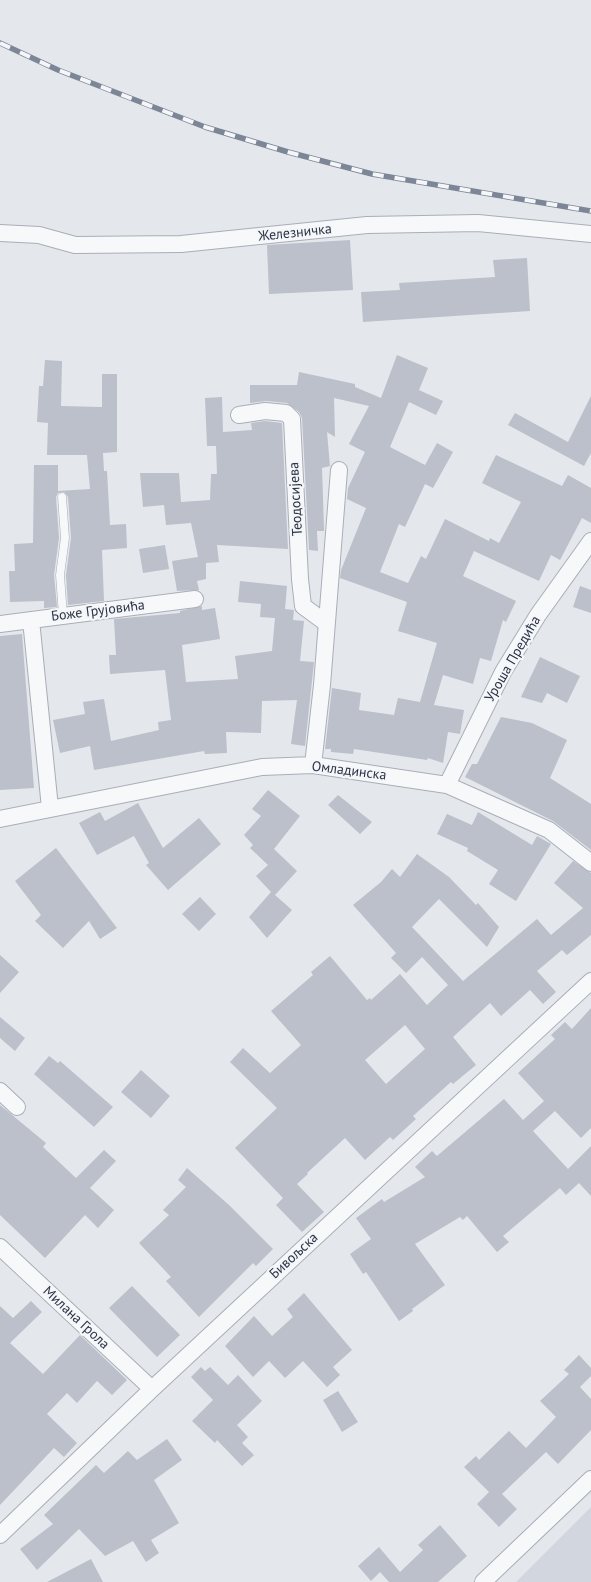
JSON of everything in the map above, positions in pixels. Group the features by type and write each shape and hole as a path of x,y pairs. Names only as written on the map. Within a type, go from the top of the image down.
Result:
{"street":[{"name":"Железничка","path":"0,232 39,235 75,245 181,244 386,225 478,223 591,234"},
{"name":"Теодосијева","path":"239,415 265,411 286,413 292,419 303,606 326,623"},
{"path":"313,765 322,686 339,470"},
{"name":"Уроша Предића","path":"447,785 503,672 538,615 591,541"},
{"name":"Боже Грујовића","path":"0,624 195,599"},
{"path":"31,620 50,808"},
{"name":"Омладинска","path":"0,819 262,767 313,765 447,785 549,830 591,863"},
{"name":"Бивољска","path":"0,1535 152,1389 591,980"},
{"path":"0,1091 16,1106"},
{"name":"Милана Грола","path":"0,1247 152,1389"},
{"path":"482,1582 591,1479"}],"lane":[{"path":"62,497 65,538 60,575 63,615"}],"shaded area":[{"path":"591,1507 591,1582 516,1582"}],"building":[{"path":"350,240 353,290 269,294 267,245"},
{"path":"527,258 530,311 363,322 361,292 400,290 399,283 495,277 493,260"},
{"path":"397,355 428,368 419,390 443,401 436,415 409,402 390,447 425,465 437,443 453,452 433,488 425,484 405,527 399,524 380,572 408,583 421,556 426,559 445,519 489,541 490,538 499,543 521,502 482,483 496,455 562,486 568,475 591,488 591,523 582,518 560,560 551,555 539,581 474,551 463,576 516,601 506,622 503,620 491,661 480,658 473,684 443,675 434,705 464,710 460,734 448,732 443,763 428,758 427,760 354,749 353,754 331,752 331,749 325,749 332,688 361,693 359,710 394,715 398,698 420,702 437,643 398,631 407,602 340,578 341,570 366,508 347,499 348,488 365,452 349,444 369,406 334,398 335,437 327,432 330,466 322,468 324,531 317,531 318,551 309,550 302,418 299,412 287,403 266,401 250,403 250,385 297,385 299,372 355,384 355,387 381,398"},
{"path":"45,360 62,361 61,406 102,407 102,374 117,374 117,452 103,453 104,471 107,471 110,525 126,524 127,548 102,550 104,601 68,605 66,575 71,538 68,497 64,492 58,493 56,497 59,538 54,575 57,607 44,608 44,601 10,602 9,571 15,571 14,544 33,543 34,465 58,465 58,491 90,489 87,455 47,455 48,423 37,422 39,386 43,386"},
{"path":"591,396 591,453 584,466 508,425 515,413 568,442"},
{"path":"222,397 223,432 252,430 251,423 265,421 282,423 288,549 217,545 219,562 206,563 206,579 197,581 199,590 177,591 172,561 198,557 191,523 166,525 164,505 143,507 140,473 179,473 181,502 210,500 211,474 217,474 216,446 207,446 205,398"},
{"path":"165,545 169,569 143,573 139,549"},
{"path":"240,581 287,586 285,609 294,610 293,620 304,621 300,661 314,662 305,746 291,744 297,700 262,701 261,733 226,732 227,753 205,754 204,751 94,770 90,746 60,753 53,720 85,714 83,702 104,699 111,741 159,730 158,722 171,720 165,670 110,674 109,655 116,655 114,619 180,613 180,611 202,606 202,610 215,608 220,639 182,645 186,682 238,679 235,656 272,651 275,618 260,617 261,604 238,602"},
{"path":"580,586 591,590 591,613 573,607"},
{"path":"22,634 34,788 0,790 0,636"},
{"path":"540,657 580,676 567,703 547,693 542,703 521,697"},
{"path":"501,717 532,723 567,740 550,778 591,804 591,850 553,821 465,777 472,764 477,764"},
{"path":"268,790 300,816 274,849 297,871 275,895 292,910 267,938 249,917 271,892 256,876 268,865 250,848 253,845 244,835 261,816 252,809"},
{"path":"338,795 372,822 360,834 328,805"},
{"path":"138,803 163,848 199,818 221,844 168,890 146,865 149,863 134,836 97,855 79,823 100,812 105,821"},
{"path":"478,812 532,845 537,836 551,844 516,901 489,884 498,870 467,851 468,848 437,834 447,814 472,825"},
{"path":"56,848 117,928 100,939 89,921 63,948 35,921 41,915 15,881"},
{"path":"417,854 449,877 476,905 478,903 499,927 487,947 439,899 412,927 463,981 537,919 551,935 583,908 554,883 573,861 591,873 591,935 567,955 562,950 537,971 556,992 543,1004 530,990 501,1016 490,1003 453,1037 476,1065 453,1084 451,1082 413,1116 416,1119 393,1140 390,1137 365,1160 345,1138 307,1173 297,1184 324,1212 302,1232 276,1205 283,1198 235,1148 277,1108 230,1062 243,1048 270,1073 301,1045 271,1011 313,975 311,972 330,956 367,1000 370,998 371,1000 400,974 427,1005 448,985 422,957 406,973 391,958 396,953 353,905 381,882 392,869 400,877","holes":["405,1025 425,1049 386,1084 365,1060"]},
{"path":"200,897 216,914 199,931 182,914"},
{"path":"0,955 19,972 0,993"},
{"path":"591,1008 591,1128 581,1138 555,1111 533,1131 568,1169 591,1146 591,1196 579,1183 566,1195 560,1188 503,1236 509,1242 497,1252 467,1216 463,1220 460,1217 415,1244 445,1285 399,1321 366,1272 363,1274 350,1254 371,1239 356,1218 382,1199 384,1202 425,1177 415,1167 432,1151 437,1156 504,1099 523,1120 544,1101 518,1073 555,1039 551,1035 565,1022 572,1029"},
{"path":"0,1017 25,1038 15,1051 0,1038"},
{"path":"49,1056 58,1063 60,1061 113,1107 94,1127 34,1074"},
{"path":"141,1070 170,1096 151,1118 121,1092"},
{"path":"0,1105 46,1143 43,1147 76,1178 104,1150 116,1161 90,1188 114,1210 98,1228 85,1215 45,1258 0,1215"},
{"path":"187,1168 229,1205 273,1249 256,1266 253,1263 199,1317 166,1281 171,1277 139,1243 169,1215 163,1210 186,1187 178,1180"},
{"path":"132,1286 180,1335 157,1357 109,1308"},
{"path":"304,1293 352,1350 333,1367 340,1375 327,1387 303,1361 285,1378 269,1361 253,1377 225,1346 254,1316 272,1336 293,1317 287,1309"},
{"path":"31,1301 42,1312 10,1343 43,1374 80,1335 127,1380 112,1395 97,1381 77,1403 67,1393 47,1414 77,1443 64,1457 54,1448 0,1505 0,1306 13,1318"},
{"path":"579,1355 591,1368 591,1376 580,1387 591,1399 591,1430 558,1464 546,1452 502,1494 517,1509 499,1527 477,1504 489,1492 464,1467 476,1456 479,1460 509,1431 526,1448 556,1417 540,1401 569,1374 564,1370"},
{"path":"201,1367 205,1371 210,1367 228,1385 238,1375 262,1401 237,1425 248,1437 242,1443 254,1455 242,1466 217,1440 215,1443 192,1421 213,1400 191,1377"},
{"path":"338,1391 358,1422 342,1432 323,1400"},
{"path":"167,1439 182,1460 154,1480 179,1523 151,1540 159,1553 146,1562 133,1541 105,1556 79,1529 37,1570 20,1549 53,1524 44,1515 96,1465 104,1473 128,1451 137,1460"},
{"path":"440,1525 467,1556 438,1582 389,1582 380,1572 371,1581 358,1566 379,1547 400,1572 423,1550 418,1545"},
{"path":"91,1559 103,1582 47,1582"}],"railway":[{"path":"0,43 58,70 205,127 288,152 372,174 591,211"}]}
